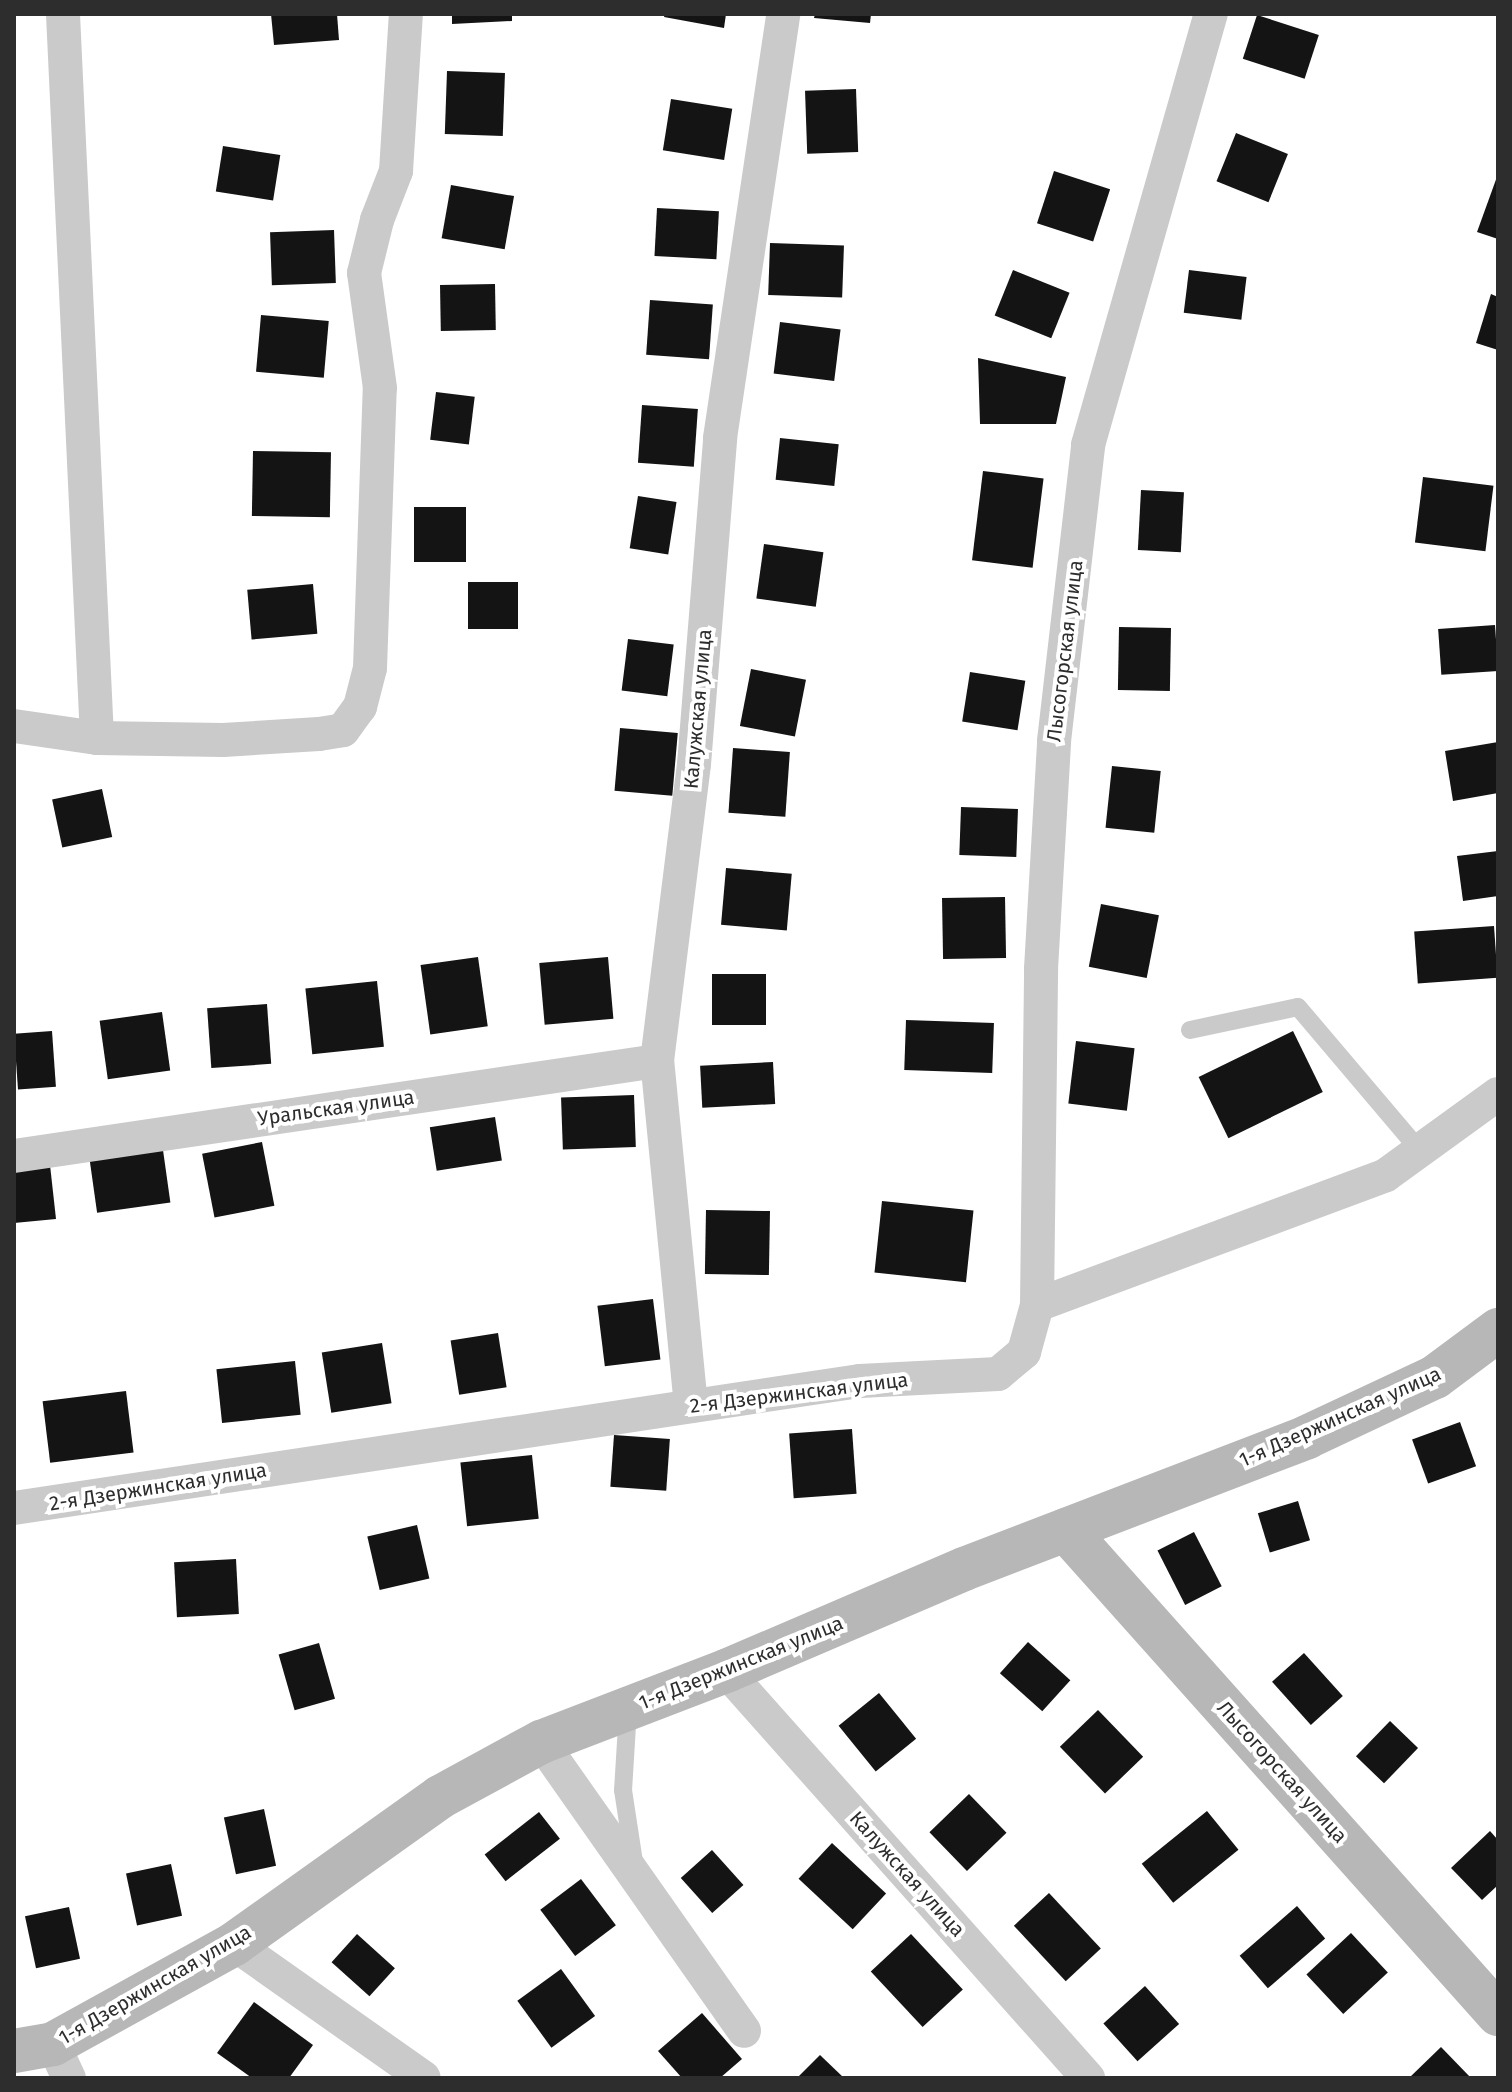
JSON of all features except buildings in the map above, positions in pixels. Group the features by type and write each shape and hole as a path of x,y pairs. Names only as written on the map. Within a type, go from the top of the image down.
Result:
{"street":[{"path":"63,14 97,738"},
{"path":"14,726 97,738 223,740 343,730 360,707 370,668 380,388 364,273 377,220 396,171 406,14"},
{"name":"Калужская улица","path":"691,1406 657,1061 694,764 720,438 783,14"},
{"name":"Лысогорская улица","path":"1037,1305 1041,969 1054,741 1088,445 1211,14"},
{"name":"Уральская улица","path":"14,1156 657,1061"},
{"path":"1037,1305 1386,1175 1498,1094"},
{"name":"2-я Дзержинская улица","path":"14,1508 860,1381 998,1374 1024,1352 1037,1305"},
{"name":"1-я Дзержинская улица","path":"45,2058 234,1944 440,1797 541,1742 726,1671 964,1569 1307,1437 1435,1377 1496,1337"},
{"name":"Лысогорская улица","path":"1066,1530 1498,2014"},
{"name":"Калужская улица","path":"726,1671 1088,2078"},
{"path":"541,1742 744,2031"},
{"path":"234,1944 424,2078"}],"lane":[{"path":"1190,1030 1298,1007 1420,1151"},
{"path":"628,1709 623,1790 636,1876"}]}
